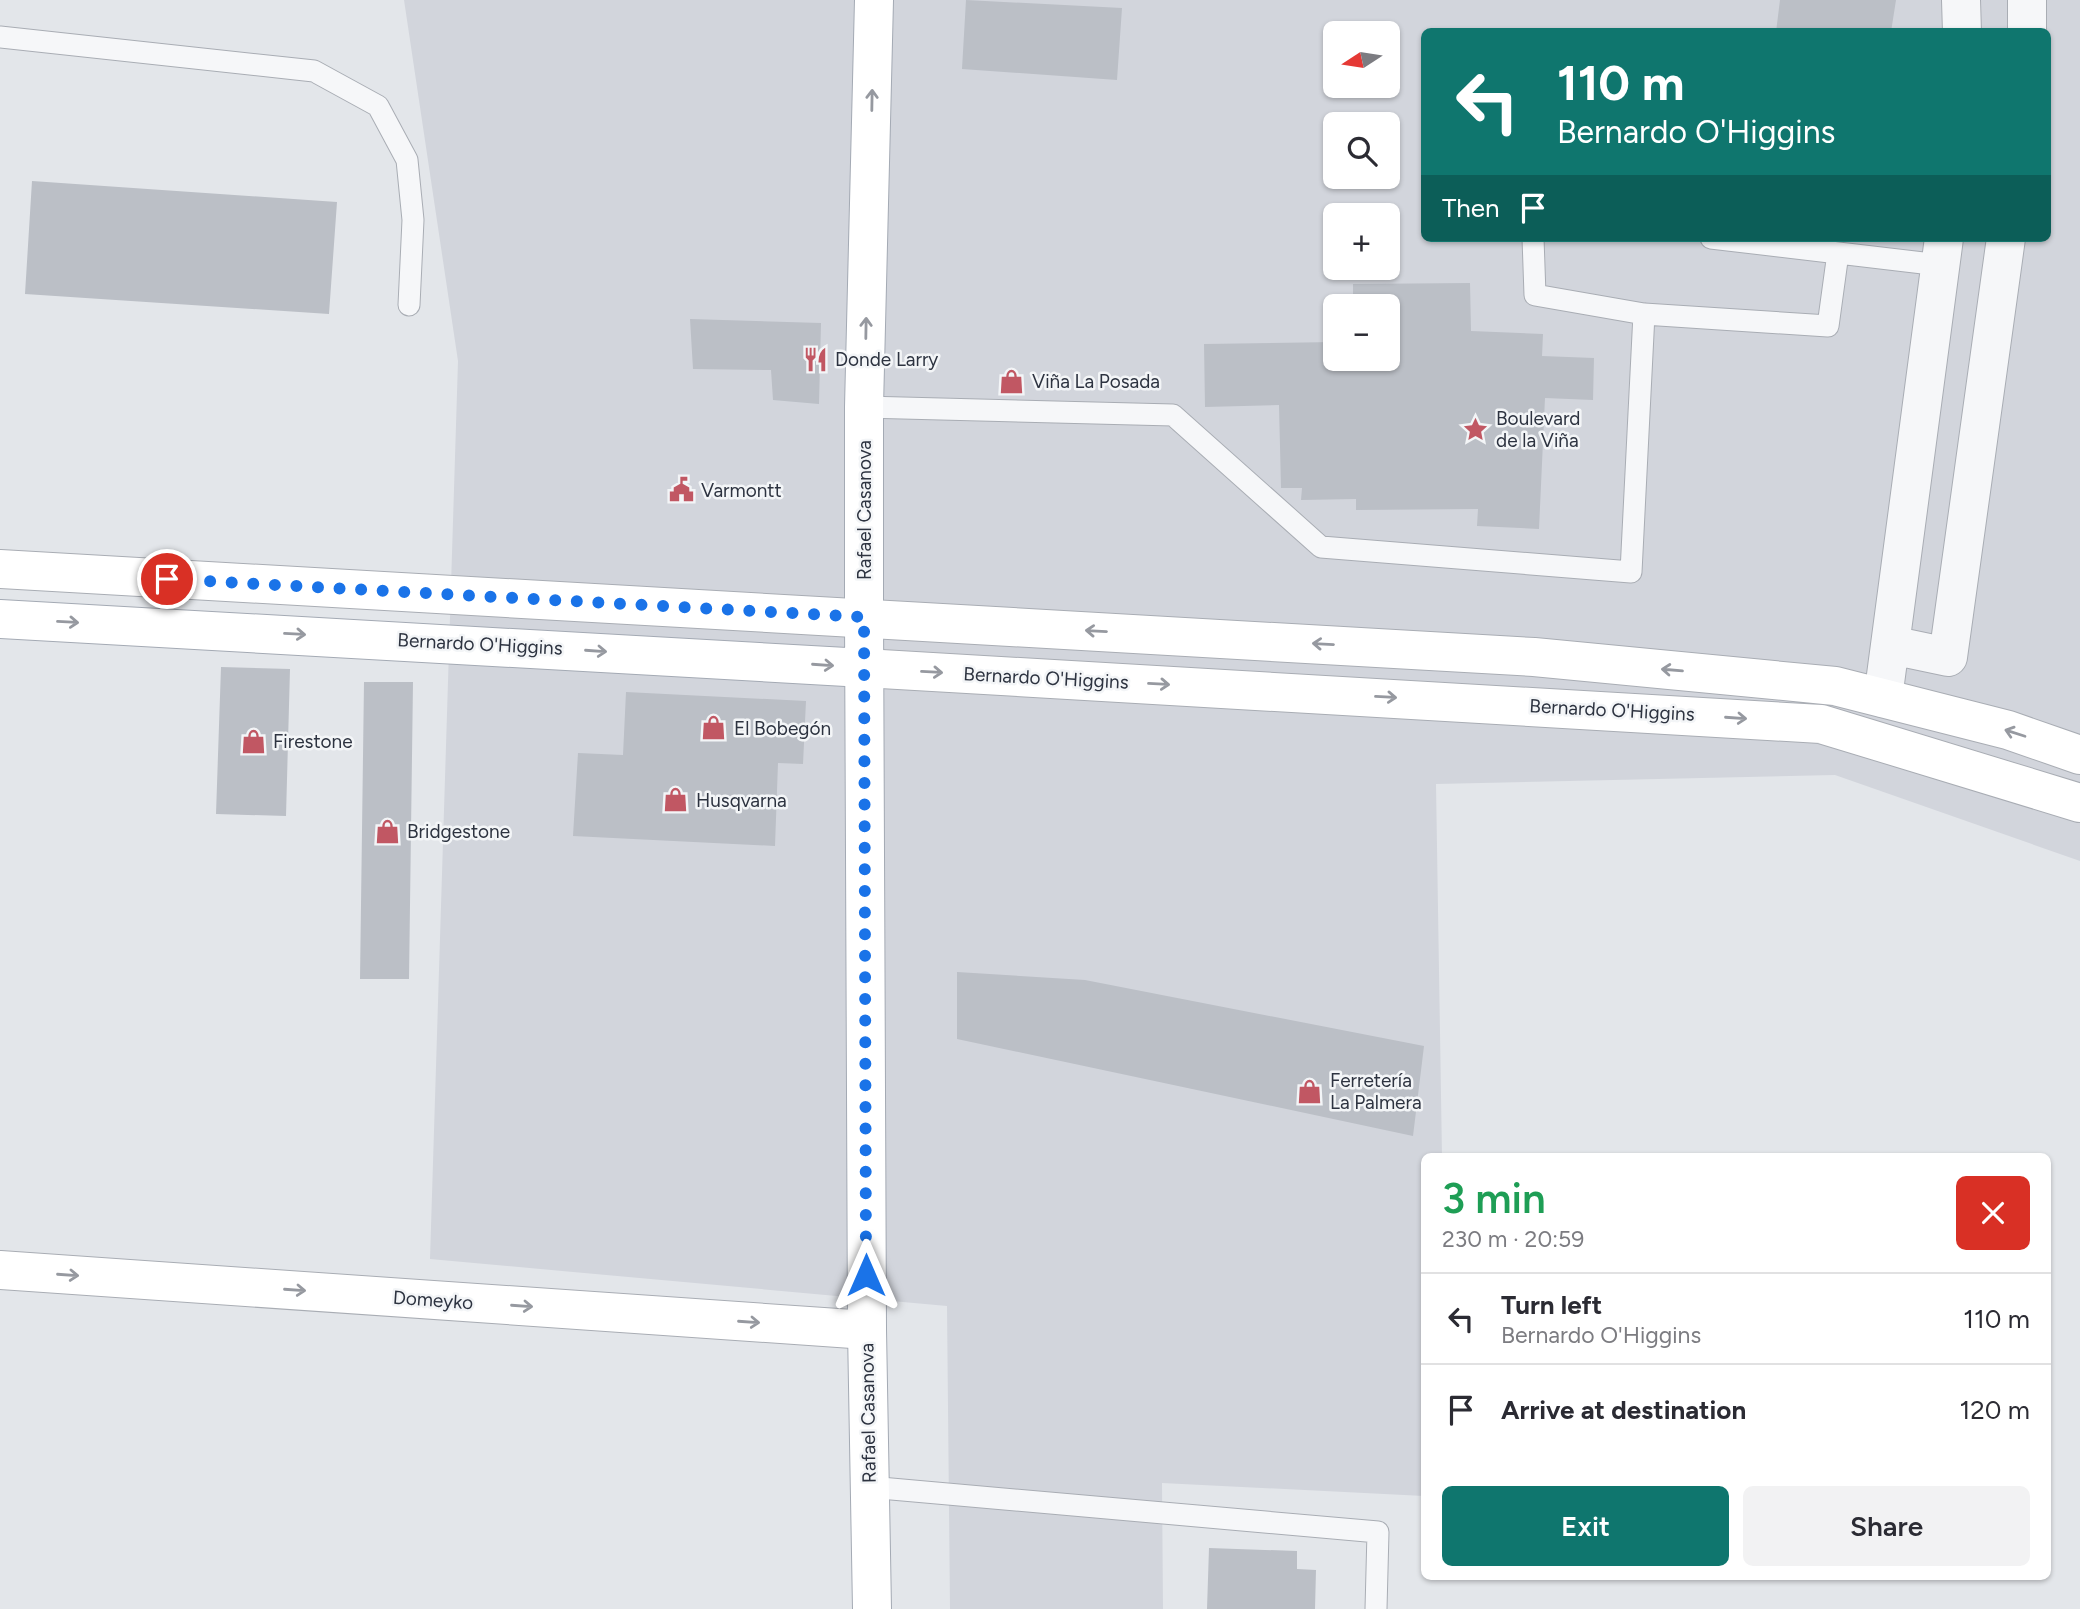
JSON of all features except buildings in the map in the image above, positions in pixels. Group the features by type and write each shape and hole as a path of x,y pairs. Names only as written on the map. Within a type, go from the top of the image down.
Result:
{"main road":[{"name":"Rafael Casanova","path":"872,1609 867,1330 864,407 874,0"},
{"path":"0,569 1534,657 1835,686 2008,730 2080,755"},
{"name":"Bernardo O'Higgins","path":"0,619 1821,724 2080,803"},
{"name":"Domeyko","path":"0,1270 867,1330"}],"street":[{"path":"1962,0 1962,28"},
{"path":"2027,0 2027,28"},
{"path":"1891,645 1948,657 2005,242"},
{"path":"1883,698 1942,252"}],"lane":[{"path":"0,37 314,71 378,106 407,160 413,220 409,305"},
{"path":"1533,242 1535,295 1644,314 1828,326 1838,253"},
{"path":"1745,242 1838,253 1942,252"},
{"path":"864,407 1173,415 1321,547 1631,572 1644,314"},
{"path":"869,1487 1378,1532 1376,1609"}],"shaded area":[{"path":"404,0 2080,0 2080,861 1835,775 1436,784 1442,1153 1421,1153 1421,1496 1162,1483 1163,1609 950,1609 947,1306 430,1259 458,361"}],"place":[{"name":"Donde Larry","path":"815,359"},
{"name":"Viña La Posada","path":"1012,381"},
{"name":"Boulevard de la Viña","path":"1476,429"},
{"name":"Varmontt","path":"681,490"},
{"name":"El Bobegón","path":"714,728"},
{"name":"Firestone","path":"253,741"},
{"name":"Husqvarna","path":"676,800"},
{"name":"Bridgestone","path":"387,831"},
{"name":"Ferretería La Palmera","path":"1310,1091"}],"route":[{"path":"167,579 864,617 866,1275"}]}
